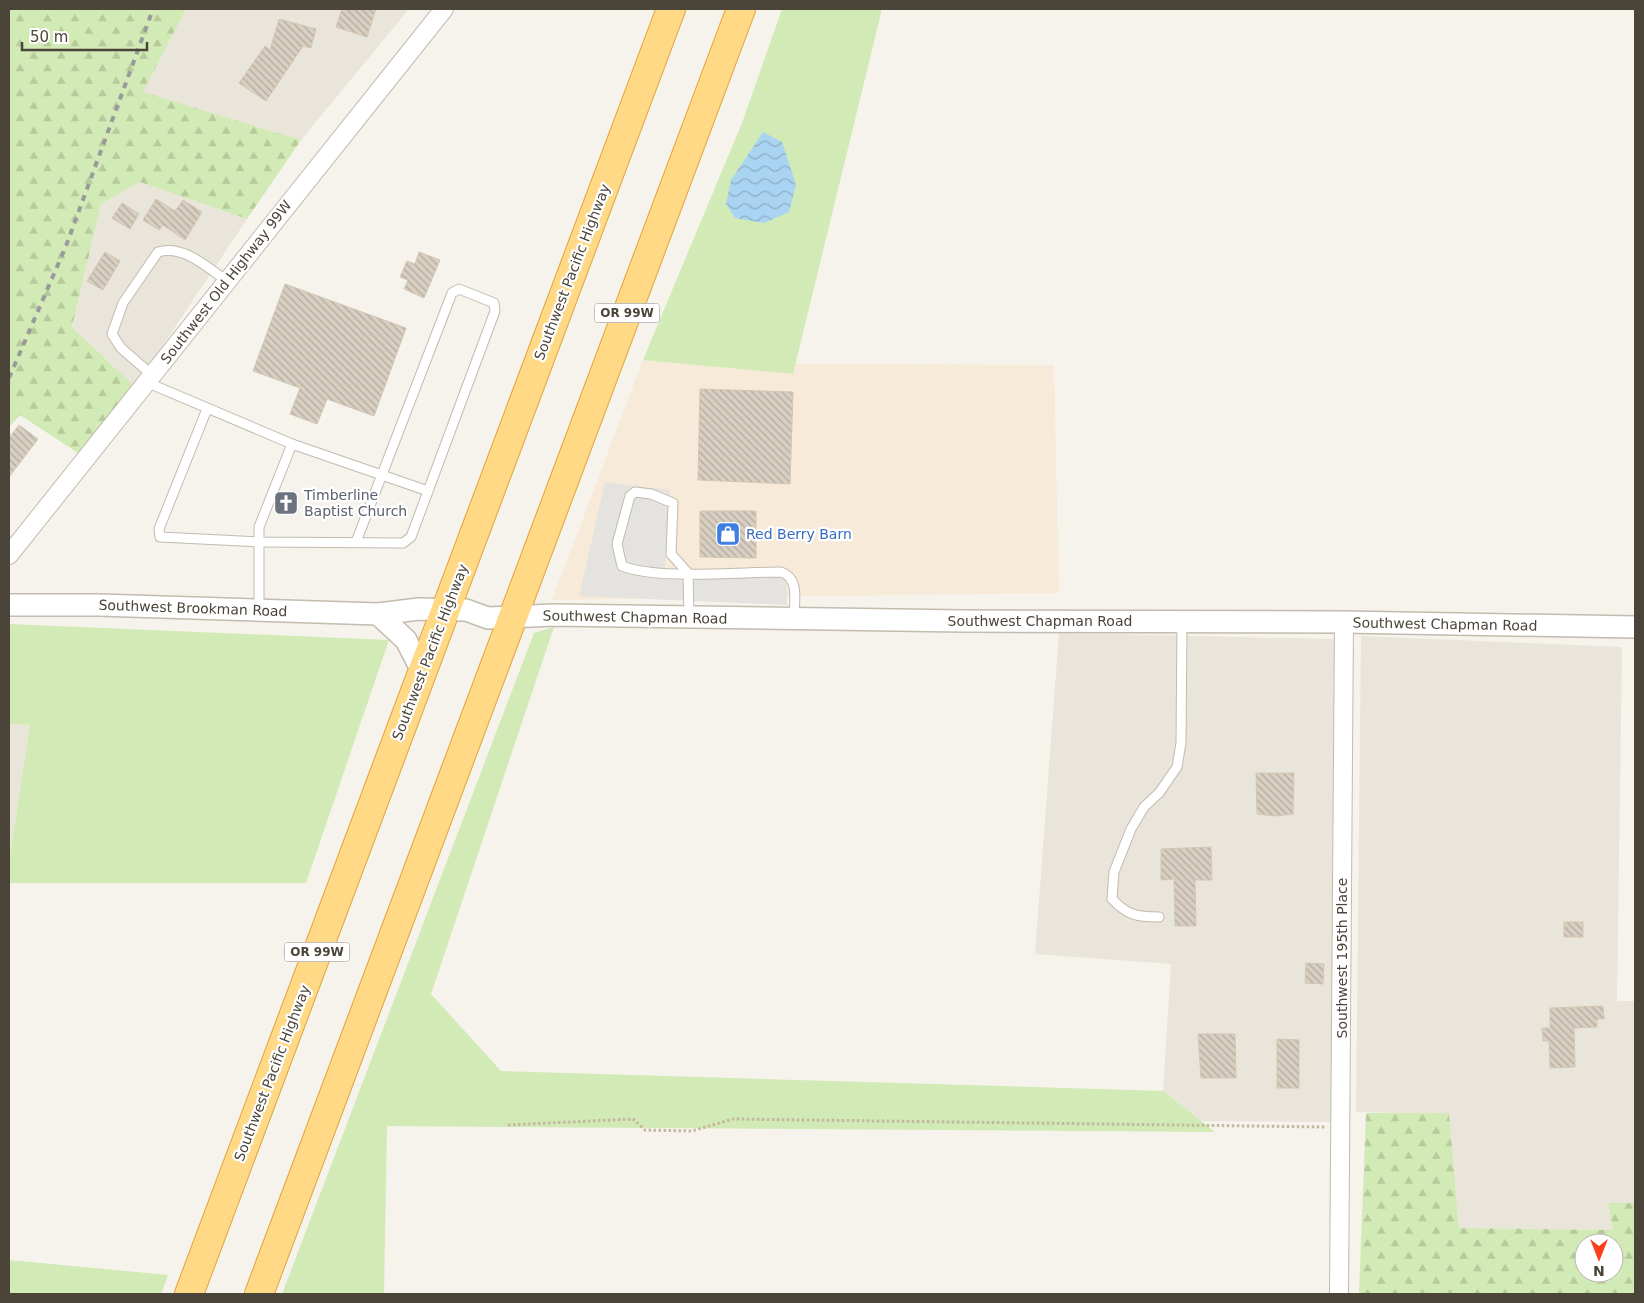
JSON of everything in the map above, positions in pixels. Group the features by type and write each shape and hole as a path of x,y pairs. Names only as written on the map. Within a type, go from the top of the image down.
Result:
{"highway":[{"name":"Southwest Pacific Highway","path":"189,1294 671,9"},
{"name":"OR 99W","path":"259,1294 741,9"}],"street":[{"name":"Southwest Old Highway 99W","path":"9,554 444,9"},
{"name":"Southwest Brookman Road","path":"9,605 99,605 378,614 420,609 446,610"},
{"name":"Southwest Chapman Road","path":"446,610 466,610 488,618 553,615 962,621 1344,622 1635,627"},
{"path":"378,614 406,640 422,671"},
{"name":"Southwest 195th Place","path":"1339,1294 1344,622"}],"lane":[{"path":"227,281 179,251 167,249 158,252 123,303 112,334 121,348 149,378 207,410 292,444 428,491"},
{"path":"207,410 158,529 160,537 260,542 403,543 411,537 495,311 494,303 459,289 452,293 356,542"},
{"path":"259,610 259,527 292,444"},
{"path":"689,617 688,573 671,554 673,503 651,494 634,492 630,496 617,544 622,566 638,572 688,573 781,572 789,574 794,580 794,618"},
{"path":"1159,917 1144,917 1124,911 1112,899 1114,872 1131,829 1140,814 1159,793 1177,767 1181,744 1182,622"}],"path":[{"path":"508,1125 633,1119 645,1130 692,1131 733,1119 1341,1127"}],"shaded area":[{"path":"186,9 409,9 301,140 142,92"},
{"path":"140,182 247,219 135,387 72,327 101,204"},
{"path":"643,360 792,374 794,364 1054,365 1059,593 552,600"},
{"path":"605,482 670,490 665,569 786,569 787,605 579,596"},
{"path":"1059,633 1335,639 1337,1122 1201,1121 1163,1091 1171,964 1035,954"},
{"path":"1361,636 1622,647 1617,1001 1635,1001 1635,1203 1608,1203 1613,1230 1459,1228 1449,1114 1356,1112"},
{"path":"9,724 30,725 9,861"}],"green space":[{"path":"9,9 186,9 143,92 301,140 247,219 140,182 101,204 72,327 135,387 81,455 20,415 9,427"},
{"path":"782,9 882,9 793,374 643,360 742,123"},
{"path":"9,624 389,640 306,883 9,883 9,861 30,725 9,724"},
{"path":"554,627 431,994 501,1071 1163,1091 1215,1132 387,1126 384,1294 282,1294 534,633"},
{"path":"1366,1113 1449,1113 1459,1228 1613,1230 1608,1203 1635,1203 1635,1294 1359,1294"},
{"path":"9,1260 168,1275 161,1294 9,1294"}],"water":[{"path":"763,132 782,142 796,185 789,212 764,223 735,218 726,204 731,180"}],"building":[{"path":"342,9 376,9 367,37 336,27"},
{"path":"279,19 316,29 311,48 303,46 266,101 239,83 265,46 270,50"},
{"path":"156,199 175,211 183,200 202,212 185,240 163,225 159,230 143,220"},
{"path":"122,203 139,214 130,229 112,218"},
{"path":"105,252 120,261 103,290 87,281"},
{"path":"419,252 440,260 424,298 404,289 408,280 400,277 407,261 415,264"},
{"path":"285,284 406,328 374,416 327,399 317,424 290,414 300,388 253,371"},
{"path":"700,389 793,392 790,484 698,480"},
{"path":"19,425 38,439 9,477 9,438"},
{"name":"Red Berry Barn","path":"700,511 756,511 756,558 700,557"},
{"path":"1256,773 1294,773 1293,814 1275,816 1257,814"},
{"path":"1211,847 1212,880 1195,880 1196,926 1175,926 1174,879 1161,880 1161,849"},
{"path":"1564,922 1583,922 1583,937 1564,937"},
{"path":"1306,963 1324,964 1323,984 1305,983"},
{"path":"1603,1006 1604,1019 1597,1019 1597,1027 1574,1028 1575,1067 1550,1068 1549,1041 1543,1041 1542,1028 1550,1028 1550,1008"},
{"path":"1198,1034 1235,1034 1236,1078 1201,1078"},
{"path":"1277,1039 1299,1040 1299,1088 1277,1088"}],"railway":[{"path":"9,378 66,246 153,9"}],"place":[{"name":"Timberline Baptist Church","path":"286,503"},
{"name":"Red Berry Barn","path":"728,534"}]}
